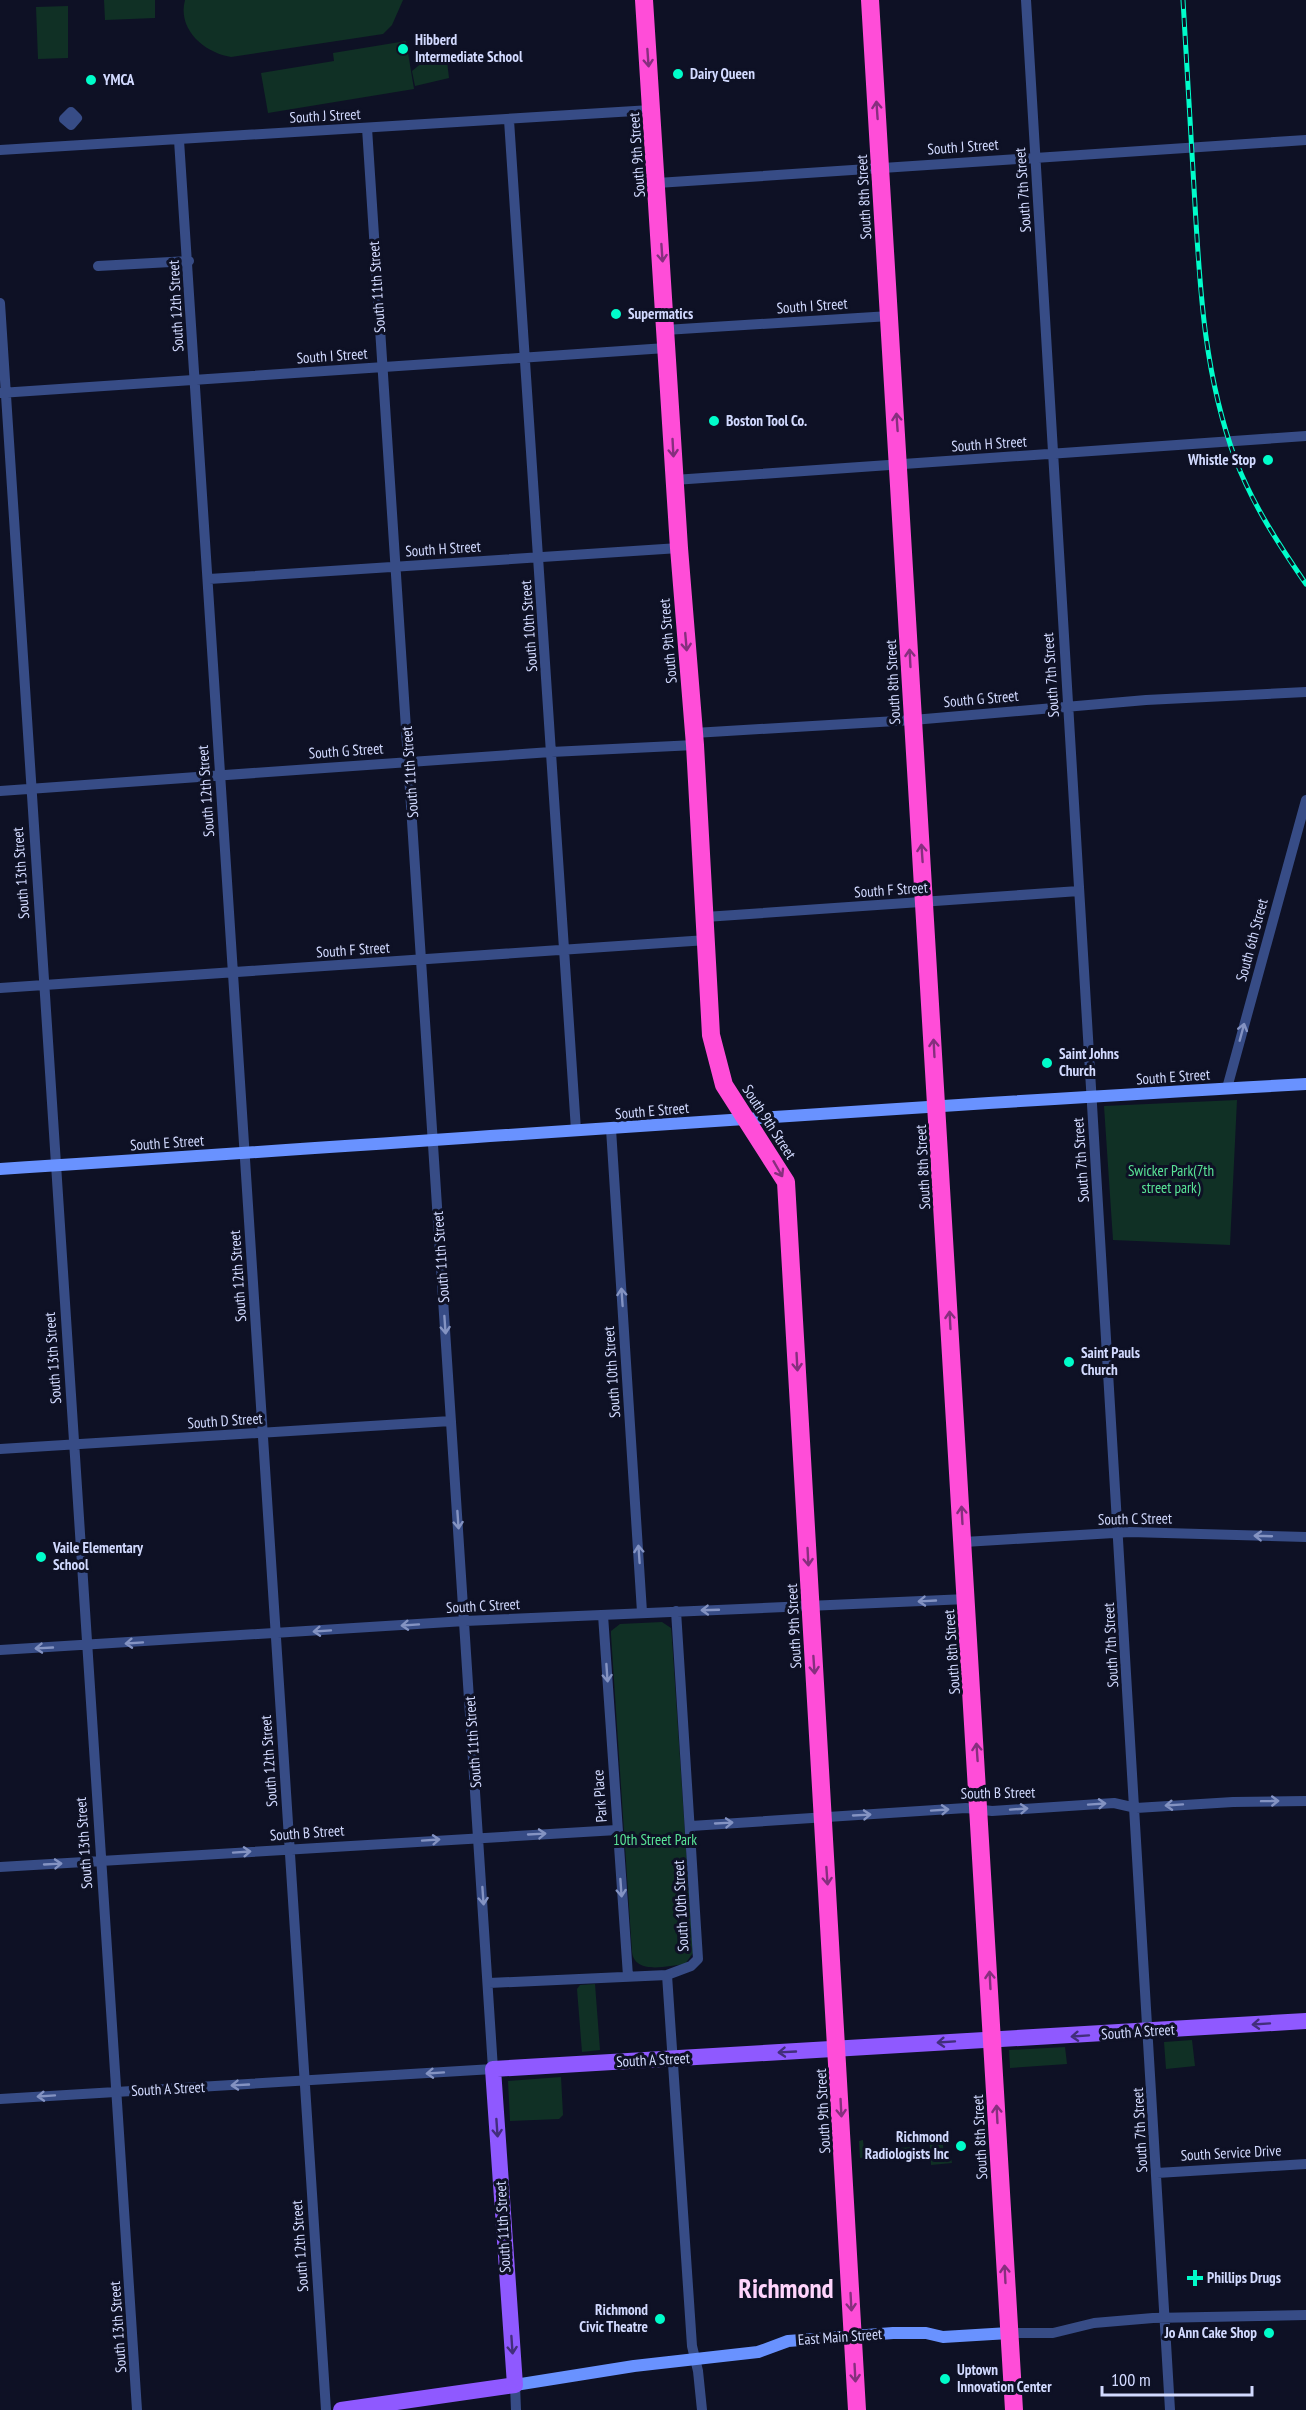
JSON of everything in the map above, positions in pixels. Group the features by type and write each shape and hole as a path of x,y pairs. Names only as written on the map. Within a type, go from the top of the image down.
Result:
{"highway":[{"name":"South 9th Street","path":"644,0 674,480 694,739 711,1035 724,1085 734,1103 748,1119 786,1182 838,2049 857,2410"},
{"name":"South 8th Street","path":"870,0 994,2038 1014,2410"}],"main road":[{"name":"South A Street","path":"493,2069 1306,2021"},
{"name":"South 11th Street","path":"493,2069 515,2385"},
{"name":"East Main Street","path":"341,2410 515,2385"}],"street":[{"name":"South 7th Street","path":"1026,0 1136,1808 1170,2410"},
{"name":"South J Street","path":"0,150 651,110"},
{"name":"South 10th Street","path":"509,120 576,1130"},
{"name":"South 11th Street","path":"367,128 493,2069"},
{"name":"South 12th Street","path":"179,140 189,261 326,2410"},
{"name":"South J Street","path":"657,183 1306,140"},
{"path":"98,266 189,261"},
{"name":"South 13th Street","path":"0,303 3,393 137,2410"},
{"name":"South I Street","path":"3,393 525,358 665,339 890,316"},
{"name":"South H Street","path":"674,480 1306,436"},
{"name":"South H Street","path":"209,579 679,548"},
{"name":"South G Street","path":"0,791 551,752 1068,707 1306,692"},
{"name":"South 6th Street","path":"1227,1088 1306,800"},
{"name":"South F Street","path":"705,917 1079,891"},
{"name":"South F Street","path":"0,988 707,940"},
{"name":"South E Street","path":"0,1169 611,1129 791,1114 1306,1084"},
{"name":"South 10th Street","path":"611,1129 642,1612"},
{"name":"South D Street","path":"0,1449 451,1421"},
{"name":"South C Street","path":"964,1542 1119,1532 1306,1537"},
{"name":"South C Street","path":"0,1650 465,1621 967,1599"},
{"name":"South 10th Street","path":"667,1975 691,1966 698,1959 676,1611"},
{"name":"Park Place","path":"603,1615 628,1976"},
{"name":"South B Street","path":"691,1826 966,1808 980,1810 1114,1803 1136,1808 1212,1803 1306,1801"},
{"name":"South B Street","path":"0,1867 617,1830"},
{"path":"489,1983 667,1975 692,2346 702,2410"},
{"name":"South A Street","path":"0,2099 493,2069"},
{"name":"South Service Drive","path":"1157,2173 1306,2164"},
{"name":"East Main Street","path":"515,2385 623,2367 758,2352 788,2342 893,2333 926,2333 943,2337 1053,2333 1094,2323 1164,2318 1306,2314"},
{"path":"515,2385 516,2410"}],"green space":[{"path":"104,0 155,0 155,18 105,20"},
{"path":"185,0 403,0 392,25 383,34 231,57 212,51 195,38 185,21"},
{"path":"68,6 68,58 38,59 36,7"},
{"path":"406,41 414,89 268,113 261,73 334,61 333,53"},
{"path":"447,61 449,78 415,86 412,71 423,62"},
{"name":"Swicker Park(7th street park)","path":"1237,1100 1230,1245 1113,1240 1104,1106"},
{"name":"10th Street Park","path":"662,1622 671,1628 693,1953 685,1964 653,1967 639,1964 632,1952 611,1631 620,1624"},
{"path":"595,1984 600,2050 582,2052 577,1989 580,1985"},
{"path":"1192,2040 1195,2066 1166,2069 1164,2042"},
{"path":"1065,2047 1067,2064 1010,2068 1009,2050"},
{"path":"561,2077 563,2115 559,2119 510,2121 508,2081"},
{"path":"942,2132 944,2158 951,2158 952,2163 931,2165 929,2133"},
{"path":"863,2140 864,2150 914,2147 914,2154 860,2158 859,2141"}],"railway":[{"path":"1183,0 1199,270 1206,335 1217,398 1236,461 1250,493 1276,540 1306,584"}],"place":[{"name":"Hibberd Intermediate School","path":"403,49"},
{"name":"Dairy Queen","path":"678,74"},
{"name":"YMCA","path":"91,80"},
{"name":"Supermatics","path":"616,314"},
{"name":"Boston Tool Co.","path":"714,421"},
{"name":"Whistle Stop","path":"1268,460"},
{"name":"Saint Johns Church","path":"1047,1063"},
{"name":"Saint Pauls Church","path":"1069,1362"},
{"name":"Vaile Elementary School","path":"41,1557"},
{"name":"Richmond Radiologists Inc","path":"961,2146"},
{"name":"Phillips Drugs","path":"1195,2278"},
{"name":"Richmond Civic Theatre","path":"660,2319"},
{"name":"Jo Ann Cake Shop","path":"1269,2333"},
{"name":"Uptown Innovation Center","path":"945,2379"}],"district":[{"name":"Richmond","path":"786,2289"}]}
